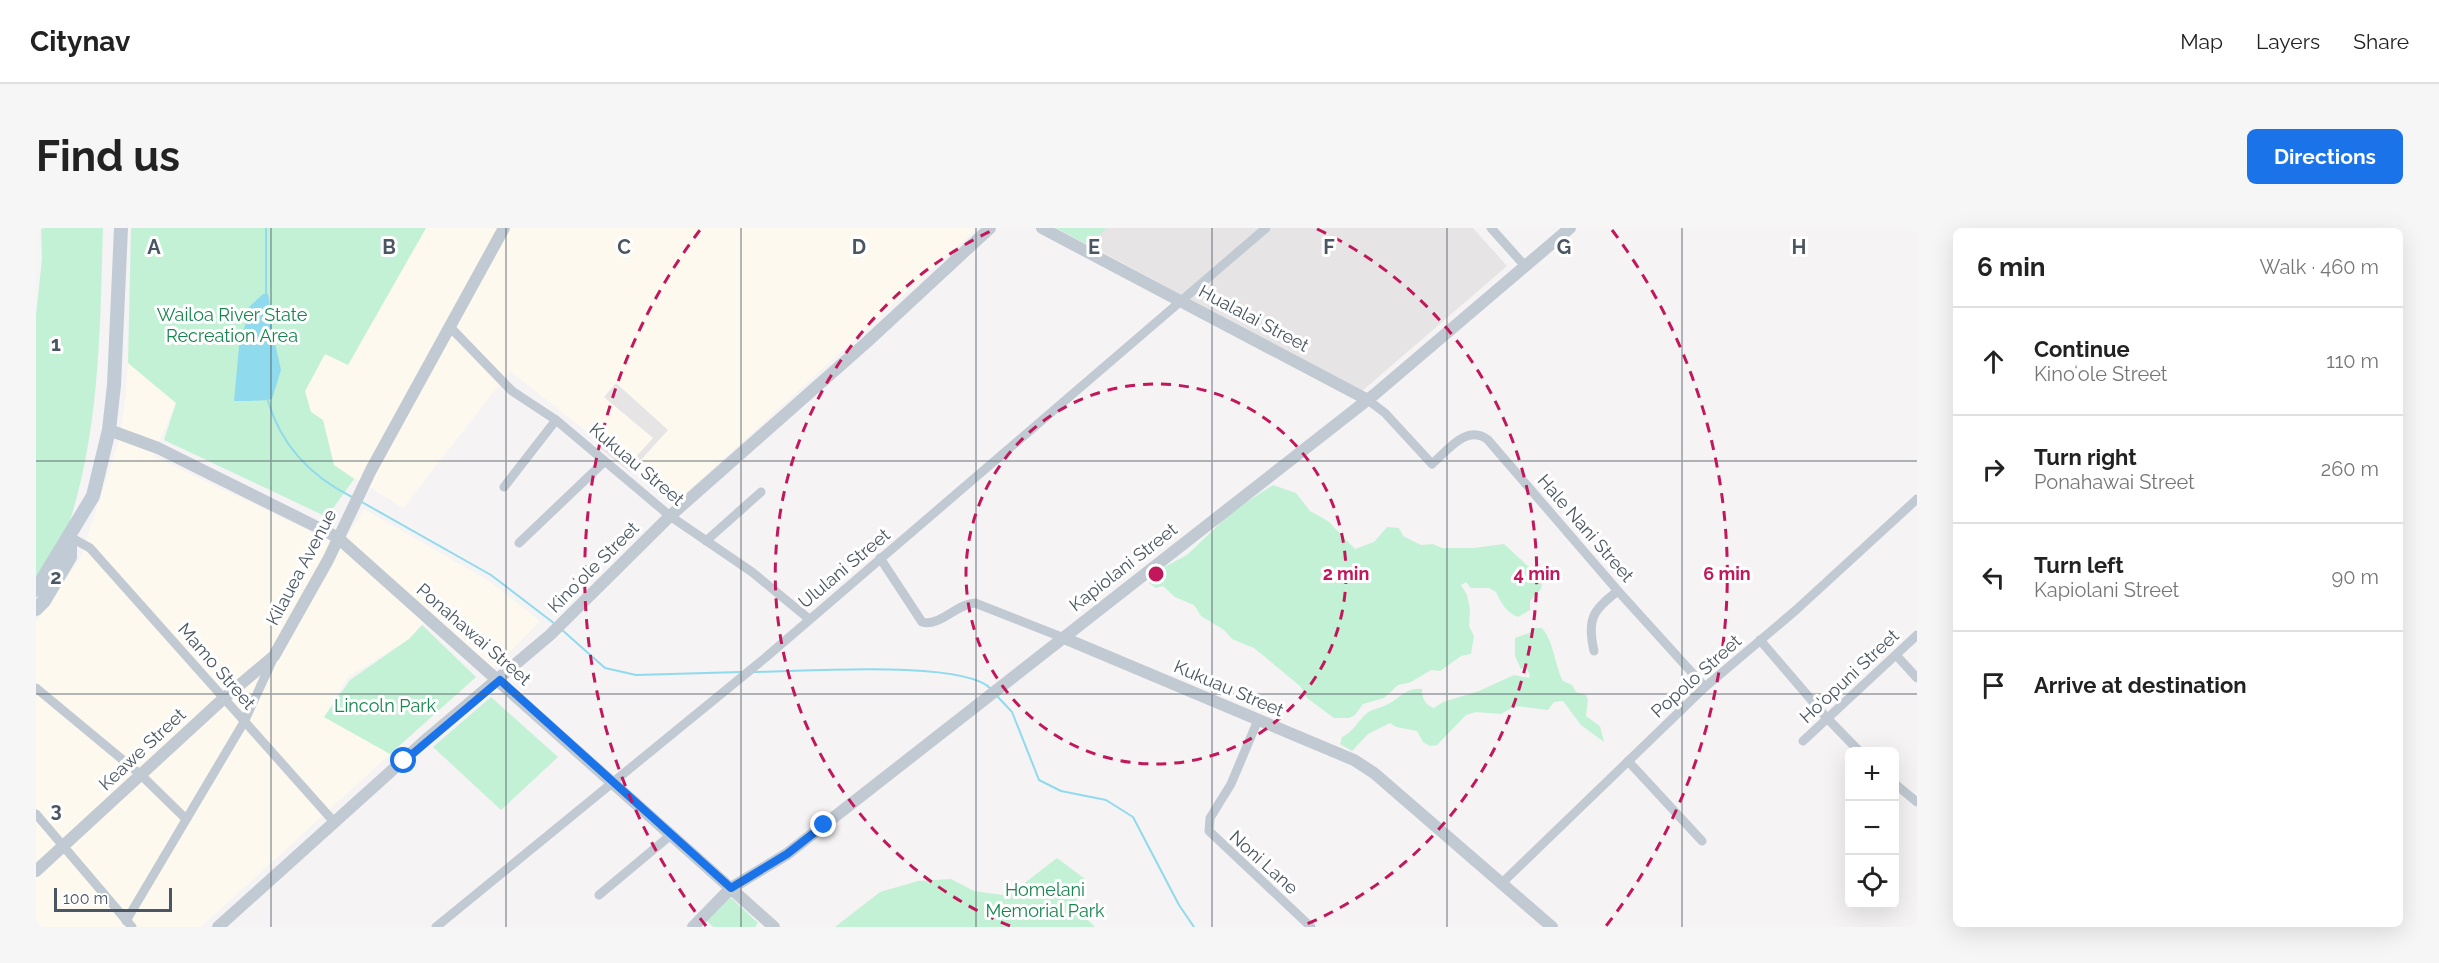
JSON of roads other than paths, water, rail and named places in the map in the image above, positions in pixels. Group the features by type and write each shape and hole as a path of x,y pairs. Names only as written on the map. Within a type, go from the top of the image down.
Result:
{"main road":[{"path":"36,590 93,496 109,430 114,385 121,228"},
{"path":"36,609 44,601 70,557 70,537"}],"street":[{"name":"Kilauea Avenue","path":"129,924 186,819 244,722 274,656 504,228"},
{"name":"Kinoʻole Street","path":"218,927 429,737 500,680 550,635 670,516 867,342 990,228"},
{"name":"Hualalai Street","path":"1042,228 1368,400 1385,413 1432,464"},
{"name":"Ululani Street","path":"436,927 765,658 1266,228"},
{"path":"1491,228 1526,266"},
{"name":"Kapiolani Street","path":"693,927 731,888 787,854 982,699 1064,638 1368,400 1570,228"},
{"name":"Kukuau Street","path":"450,327 512,391 556,420 670,516 752,572 809,619"},
{"path":"504,486 556,420"},
{"name":"Ponahawai Street","path":"109,430 158,448 337,537 500,680 774,927"},
{"name":"Hale Nani Street","path":"1432,464 1466,435 1484,437 1705,687"},
{"path":"519,543 604,462"},
{"path":"706,541 761,492"},
{"name":"Popolo Street","path":"1502,884 1705,687 1917,499"},
{"name":"Mamo Street","path":"70,537 90,548 335,823"},
{"name":"Kukuau Street","path":"880,558 917,616 924,623 932,622 964,605 975,603 1334,751 1374,773 1552,927"},
{"path":"1594,651 1590,627 1593,616 1603,602 1618,591"},
{"name":"Ho'opuni Street","path":"1803,741 1826,717 1917,635"},
{"path":"1760,640 1826,717 1855,747"},
{"path":"1896,655 1917,678"},
{"name":"Keawe Street","path":"36,871 274,656"},
{"path":"36,688 141,776 186,819"},
{"name":"Noni Lane","path":"1258,720 1232,784 1210,818 1209,831 1311,927"},
{"path":"1628,761 1702,841"},
{"path":"1899,787 1917,802"},
{"path":"36,814 129,924"},
{"path":"599,895 672,834"}],"water":[{"path":"263,294 268,294 272,329 281,370 272,399 234,401 240,336 245,326 247,309"}],"waterway":[{"path":"266,228 266,297"},
{"path":"268,401 281,432 299,458 323,479 352,497"},
{"path":"360,501 491,575 555,624"},
{"path":"561,629 605,668 636,675 741,672"},
{"path":"753,672 841,669 916,670 975,680 991,689"},
{"path":"997,696 1012,712 1039,780 1061,791 1106,800 1133,817 1179,905 1194,927"}],"park label":[{"name":"Wailoa River State Recreation Area","path":"232,324"},
{"name":"Lincoln Park","path":"385,705"},
{"name":"Homelani Memorial Park","path":"1045,899"}]}
